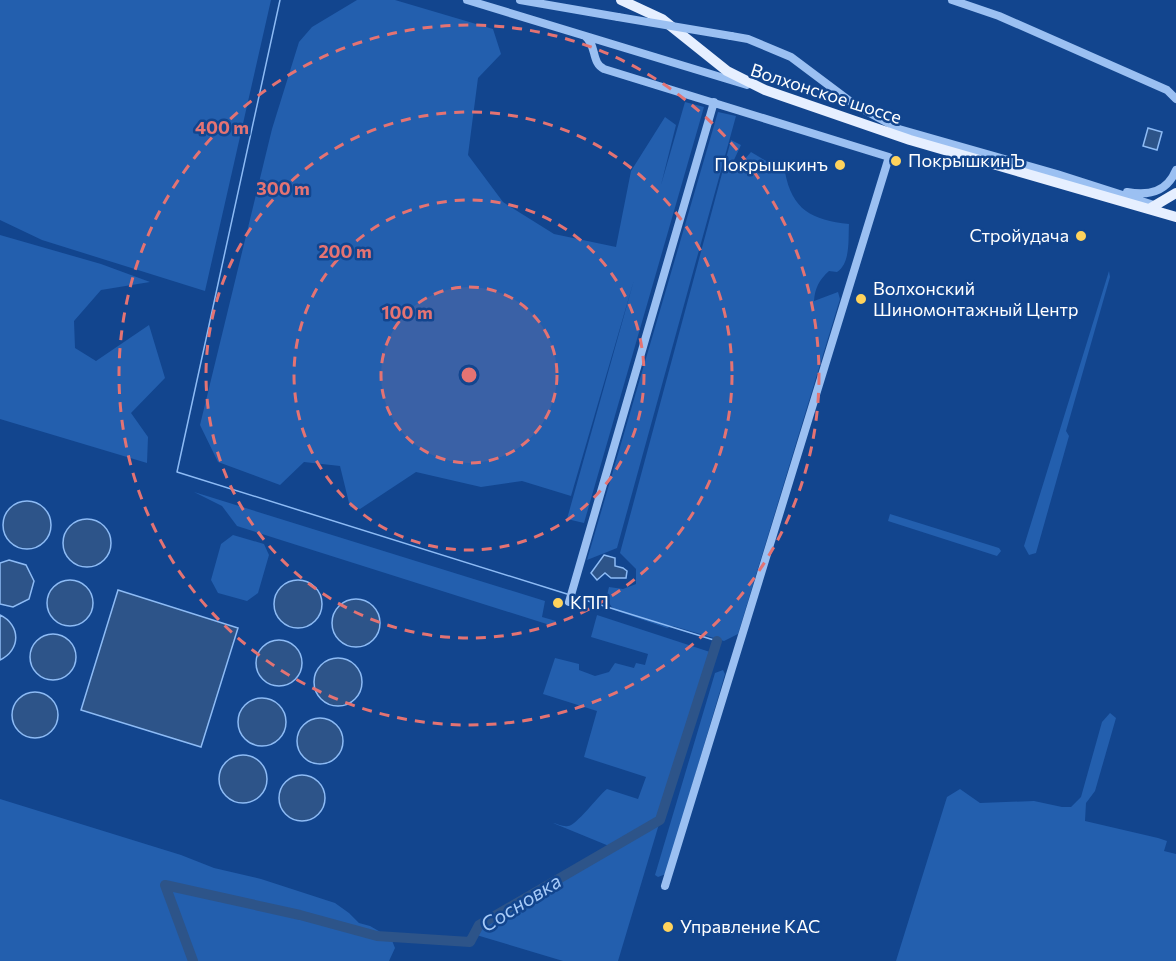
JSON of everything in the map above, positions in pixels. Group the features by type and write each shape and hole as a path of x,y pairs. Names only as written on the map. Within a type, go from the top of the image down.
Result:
{"main road":[{"path":"621,0 662,19 727,71 765,90"},
{"name":"Волхонское шоссе","path":"765,90 910,140 1153,208 1176,217"},
{"path":"1153,208 1176,193"}],"street":[{"name":"Волхонское шоссе","path":"466,0 765,90"},
{"name":"Волхонское шоссе","path":"520,0 748,39 790,57 855,105 899,129 1090,184 1153,208 1176,212"},
{"path":"952,0 999,16 1145,80 1167,90 1176,99"},
{"path":"585,36 591,41 599,67 604,69 889,157 665,886"},
{"path":"595,56 599,49 612,44"},
{"path":"569,602 714,102"},
{"path":"1090,184 1131,193 1153,193 1168,184 1176,171"}],"shaded area":[{"path":"0,0 271,0 205,291 42,240 0,220"},
{"path":"357,0 395,0 493,29 501,54 478,78 468,155 503,202 554,234 616,247 631,171 665,117 676,125 661,185 685,102 704,107 584,523 567,519 634,280 571,496 522,481 481,487 416,472 360,509 350,507 340,466 304,462 280,485 218,462 200,425 272,129 299,42 312,27"},
{"path":"718,112 736,116 617,548 587,560"},
{"path":"1148,128 1162,132 1157,150 1143,146"},
{"path":"731,140 741,145 733,162 738,167 751,152 785,172 793,196 806,211 824,220 849,224 845,263 837,272 829,271 818,284 814,301 838,292 840,299 738,634 724,641 673,626 667,628 614,610 606,599 609,587 623,589 636,584 636,569 620,553"},
{"path":"0,235 101,264 150,282 101,290 74,321 75,348 96,361 149,325 165,378 131,413 148,437 147,463 0,419"},
{"path":"1109,271 1110,277 1066,431 1069,436 1036,553 1029,555 1024,546"},
{"path":"194,492 545,601 542,617 556,621 553,626 237,526 222,506"},
{"path":"27,501 44,508 51,525 44,542 27,549 10,542 3,525 10,508"},
{"path":"890,514 999,548 1001,551 997,556 888,521"},
{"path":"87,519 104,526 111,543 104,560 87,567 70,560 63,543 70,526"},
{"path":"233,535 264,544 269,555 258,593 247,601 218,593 211,580 221,544"},
{"path":"604,555 615,558 615,566 627,571 626,578 611,578 605,573 597,580 591,573"},
{"path":"9,560 26,565 34,581 29,599 13,607 0,604 0,563"},
{"path":"75,580 87,586 92,594 92,612 87,620 79,625 65,626 57,623 50,616 47,598 50,590 57,583"},
{"path":"298,580 315,587 322,604 315,621 298,628 281,621 274,604 281,587"},
{"path":"118,590 238,628 201,747 81,710"},
{"path":"356,599 373,606 380,623 373,640 356,647 339,640 332,623 339,606"},
{"path":"0,615 12,625 16,638 12,650 0,660"},
{"path":"597,615 710,652 659,816 609,846 553,823 564,826 572,825 607,789 638,799 646,777 584,757 597,711 543,694 555,658 579,664 579,670 595,676 609,672 615,663 634,668 636,663 645,665 648,654 591,637"},
{"path":"58,634 70,640 75,648 75,666 70,674 62,679 48,680 40,677 33,670 30,652 33,644 40,637"},
{"path":"284,640 296,646 301,654 301,672 296,680 288,685 274,686 266,683 259,676 256,658 259,650 266,643"},
{"path":"338,658 355,665 362,682 355,699 338,706 321,699 314,682 321,665"},
{"path":"723,670 725,674 666,874 658,877 655,875 715,673"},
{"path":"40,692 52,698 57,706 57,724 52,732 44,737 30,738 22,735 15,728 12,710 15,702 22,695"},
{"path":"262,698 279,705 286,722 279,739 262,746 245,739 238,722 245,705"},
{"path":"1110,713 1116,718 1095,791 1086,803 1085,821 1167,841 1164,851 1176,854 1176,961 896,961 947,797 960,789 980,803 1034,801 1071,807 1081,797 1102,722"},
{"path":"325,718 337,724 342,732 342,750 337,758 329,763 315,764 307,761 300,754 297,736 300,728 307,721"},
{"path":"243,755 260,762 267,779 260,796 243,803 226,796 219,779 226,762"},
{"path":"307,775 319,781 324,789 324,807 319,815 311,820 297,821 289,818 282,811 279,793 282,785 289,778"},
{"path":"0,799 181,855 214,868 261,879 335,903 359,923 370,926 391,938 395,948 389,961 0,961"},
{"path":"659,824 618,961 563,961 473,934"}],"waterway":[{"path":"280,0 177,472 567,594"},
{"path":"575,597 717,641"},
{"name":"Сосновка","path":"193,961 165,885 300,915 377,936 470,942 479,925 660,820 717,641"}],"place":[{"name":"ПокрышкинЪ","path":"896,161"},
{"name":"Покрышкинъ","path":"840,165"},
{"name":"Стройудача","path":"1081,236"},
{"name":"Волхонский Шиномонтажный Центр","path":"861,299"},
{"name":"КПП","path":"558,603"},
{"name":"Управление КАС","path":"668,927"}]}
